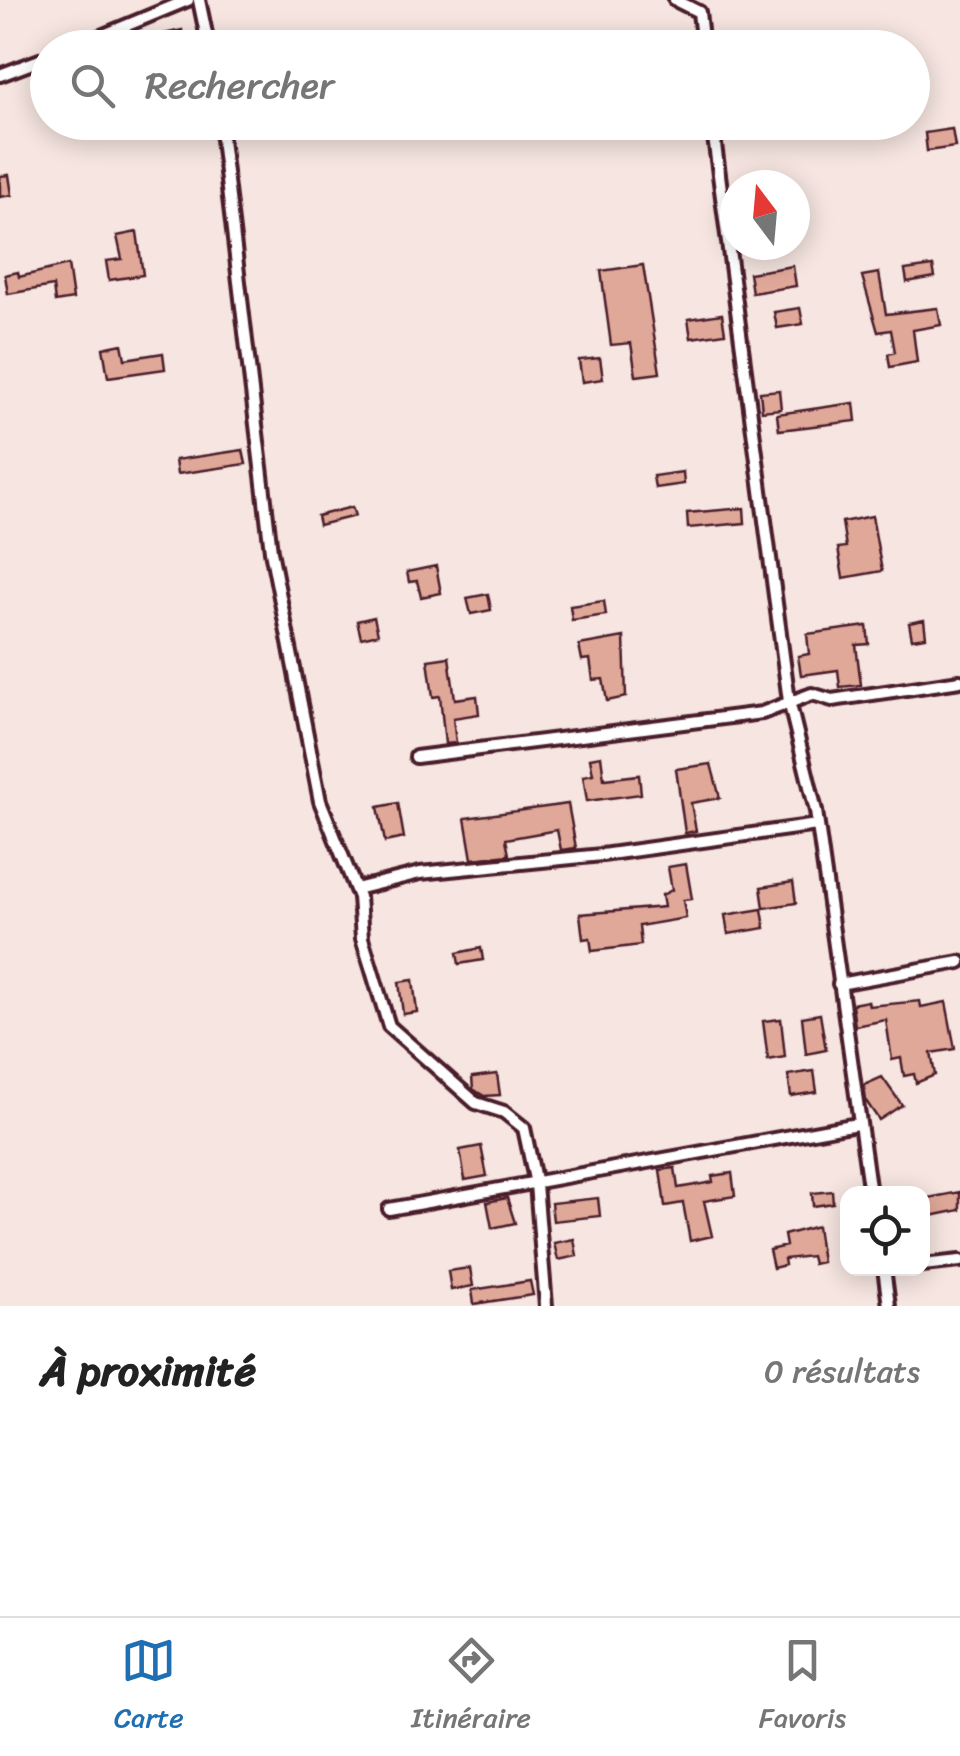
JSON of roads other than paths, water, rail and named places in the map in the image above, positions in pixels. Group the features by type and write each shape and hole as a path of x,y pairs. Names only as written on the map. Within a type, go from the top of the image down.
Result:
{"street":[{"path":"116,30 188,0"},
{"path":"200,0 206,30"},
{"path":"675,0 699,12 701,30"},
{"path":"0,76 30,64"},
{"path":"222,140 271,550 320,801 356,889 362,938 390,1026 476,1103 504,1112 524,1128 536,1184 546,1306"},
{"path":"714,140 790,701 818,826 869,1186"},
{"path":"416,756 762,712 812,694 832,700 960,681"},
{"path":"356,889 420,873 602,855 818,826"},
{"path":"839,984 960,962"},
{"path":"389,1209 858,1124"},
{"path":"930,1264 960,1261"},
{"path":"885,1276 889,1306"}]}
